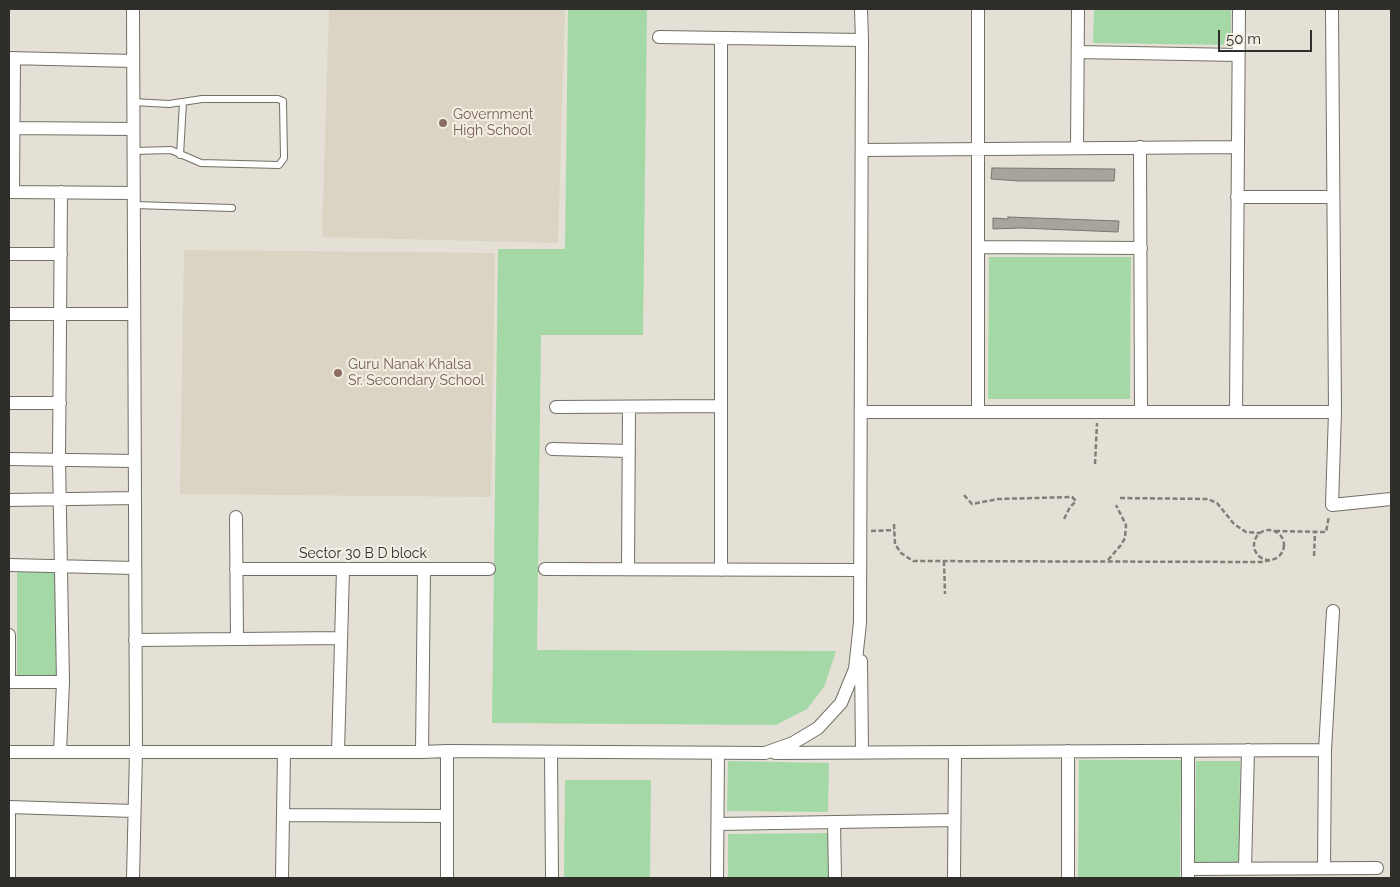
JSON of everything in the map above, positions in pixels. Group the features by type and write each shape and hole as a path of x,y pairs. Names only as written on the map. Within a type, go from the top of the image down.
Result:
{"street":[{"path":"133,9 136,752 133,878"},
{"path":"861,9 860,623 862,753"},
{"path":"978,9 978,412"},
{"path":"1077,148 1078,9"},
{"path":"1236,412 1239,9"},
{"path":"1332,9 1335,412 1332,505 1391,499"},
{"path":"659,37 862,40"},
{"path":"720,570 721,38"},
{"path":"1078,52 1238,55"},
{"path":"133,61 11,58 13,128 11,192 61,192 134,199"},
{"path":"13,128 133,128"},
{"path":"862,150 1237,147"},
{"path":"1140,148 1141,412"},
{"path":"60,752 63,682 59,459 61,192"},
{"path":"1237,197 1333,197"},
{"path":"978,247 1141,248"},
{"path":"9,254 61,254"},
{"path":"9,314 134,314"},
{"path":"9,403 60,403"},
{"path":"556,408 721,406"},
{"path":"628,569 629,407"},
{"path":"861,412 1335,412"},
{"path":"552,449 629,451"},
{"path":"9,459 134,461"},
{"path":"9,500 134,498"},
{"path":"236,517 237,639"},
{"path":"9,564 135,568"},
{"name":"Sector 30 B D block","path":"236,569 489,569"},
{"path":"338,752 342,569"},
{"path":"422,752 424,569"},
{"path":"545,569 860,570"},
{"path":"1324,867 1325,750 1334,611"},
{"path":"766,753 793,743 818,728 841,703 855,669 860,623"},
{"path":"9,635 9,682 63,682"},
{"path":"135,640 341,638"},
{"path":"1245,868 1248,750"},
{"path":"9,752 446,751 862,753 1325,750"},
{"path":"446,751 447,878"},
{"path":"1068,751 1068,878"},
{"path":"1188,751 1188,874 1245,868 1377,868"},
{"path":"282,878 284,752"},
{"path":"551,752 552,878"},
{"path":"954,878 955,752"},
{"path":"717,878 718,753"},
{"path":"9,878 9,807 134,811"},
{"path":"283,815 446,816"},
{"path":"718,824 954,820"},
{"path":"834,822 835,878"}],"lane":[{"path":"133,102 169,104 202,99 278,99 284,101 284,158 280,165 201,163 171,150 133,150"},
{"path":"180,155 183,102"},
{"path":"134,199 232,208"}],"path":[{"path":"1095,464 1097,412"},
{"path":"964,496 972,504 998,498 1072,497 1076,501 1070,507 1064,519"},
{"path":"1120,498 1208,499 1217,503 1234,524 1246,532 1260,533 1269,530 1326,532 1332,505"},
{"path":"1108,560 1125,538 1126,525 1116,505"},
{"path":"894,524 895,544 901,553 913,561 1108,560 1263,562 1279,555 1284,546 1281,537 1274,531"},
{"path":"860,531 894,530"},
{"path":"1314,556 1315,531"},
{"path":"1260,533 1255,541 1255,551 1261,558 1270,560"},
{"path":"944,561 945,594"}],"shaded area":[{"name":"Government High School","path":"329,9 565,9 558,243 322,237"},
{"name":"Guru Nanak Khalsa Sr. Secondary School","path":"184,250 495,253 491,497 180,494"}],"green space":[{"path":"568,9 647,9 643,335 541,335 537,650 836,651 824,687 807,709 776,725 492,723 498,249 565,249"},
{"path":"1094,9 1231,9 1231,45 1093,43"},
{"path":"989,257 1131,257 1130,399 988,399"},
{"path":"17,571 56,571 56,675 17,675"},
{"path":"1079,760 1181,760 1180,878 1078,878"},
{"path":"728,761 829,763 828,812 727,811"},
{"path":"1196,761 1240,761 1239,862 1195,862"},
{"path":"565,780 651,780 650,878 564,878"},
{"path":"828,833 828,878 728,878 728,834"}],"building":[{"path":"992,168 1115,169 1114,181 1019,181 991,179"},
{"path":"1008,217 1119,221 1118,232 1021,228 993,229 993,218 1008,219"}],"place":[{"name":"Government High School","path":"443,123"},
{"name":"Guru Nanak Khalsa Sr. Secondary School","path":"338,373"}]}
